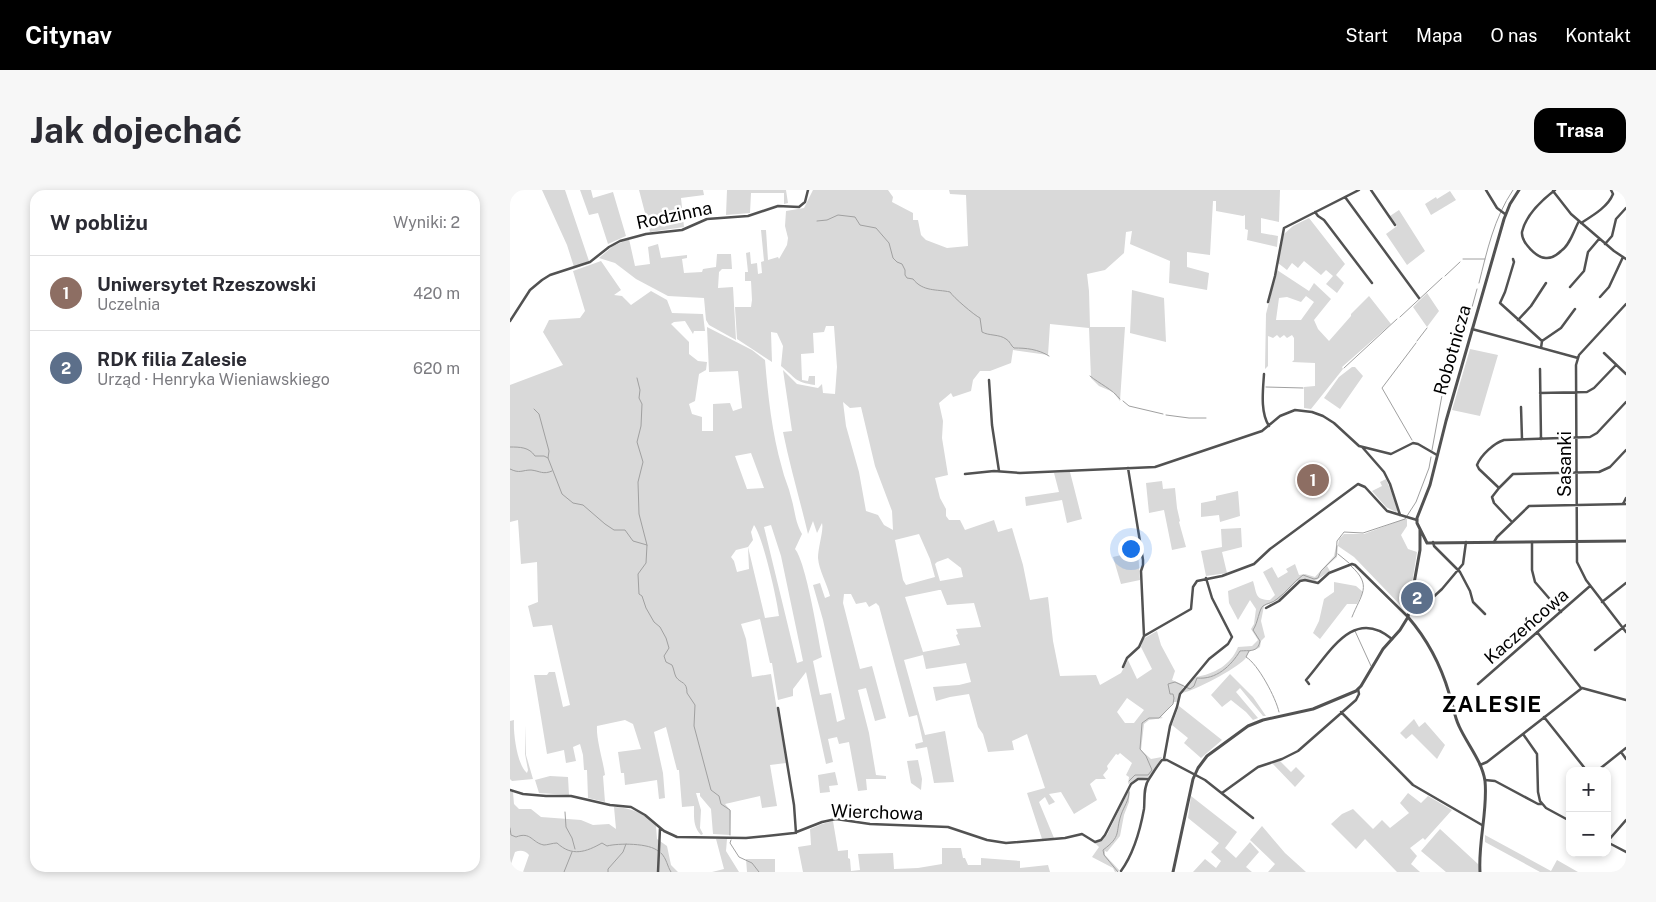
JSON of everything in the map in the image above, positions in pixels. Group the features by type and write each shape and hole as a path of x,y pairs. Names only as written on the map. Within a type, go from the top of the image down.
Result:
{"street":[{"name":"Rodzinna","path":"510,321 530,290 542,280 550,275 583,265 598,257 613,244 634,236 682,230 707,219 748,216 778,206 799,207 805,202 808,190"},
{"path":"1268,302 1284,228 1359,190"},
{"path":"1371,190 1395,225"},
{"path":"1486,190 1502,212"},
{"name":"Robotnicza","path":"1417,520 1430,485 1502,212 1519,190"},
{"path":"1600,297 1609,287 1624,258 1605,244 1600,239 1580,222 1569,212 1554,191 1546,196 1526,221 1522,235 1525,242 1543,257 1551,257 1564,248 1580,222 1596,213 1611,199 1613,194 1611,190"},
{"path":"1345,197 1419,298"},
{"path":"1605,244 1612,236 1616,219 1626,208"},
{"path":"1315,212 1330,227 1372,283"},
{"path":"1570,287 1584,271 1588,252 1600,239"},
{"path":"1513,259 1505,292 1500,303 1542,341"},
{"path":"1518,320 1531,306 1546,283"},
{"path":"1472,329 1578,358 1583,349 1626,304"},
{"path":"1541,348 1542,341 1561,328 1575,309"},
{"path":"1604,353 1626,374"},
{"name":"Sasanki","path":"1578,358 1576,365 1578,566 1590,586 1626,632"},
{"path":"1540,393 1576,394 1592,390 1616,364"},
{"path":"1540,369 1541,439"},
{"path":"1264,374 1262,396 1266,421 1269,426"},
{"path":"990,380 992,425 999,471"},
{"path":"1498,488 1479,469 1477,463 1500,441 1587,438 1595,435 1626,402"},
{"path":"1521,408 1522,439"},
{"path":"965,474 999,471 1020,473 1160,465 1259,432 1286,412 1295,410 1312,412 1331,420 1357,445 1363,448 1391,454 1416,443 1437,455"},
{"path":"1363,448 1384,472 1402,515"},
{"path":"1512,522 1492,501 1493,495 1498,488 1510,476 1516,473 1603,471 1613,464 1626,450"},
{"path":"1123,666 1127,658 1139,647 1144,636 1140,571 1143,560 1128,468"},
{"path":"1144,636 1190,610 1194,584 1199,580 1222,576 1254,564 1270,549 1358,484 1366,487 1384,510 1417,520 1428,543"},
{"path":"1494,542 1529,506 1624,504 1626,498"},
{"path":"1173,872 1195,774 1207,756 1248,726 1263,720 1313,709 1358,689 1365,681 1383,649 1404,625 1408,617 1420,550 1420,529"},
{"path":"1420,550 1423,545 1433,542 1626,541"},
{"path":"1433,542 1434,546 1458,569 1469,588 1473,602 1484,614"},
{"path":"1428,601 1442,589 1464,562 1466,542"},
{"path":"1532,542 1533,572 1536,582 1560,612"},
{"path":"1266,608 1279,601 1300,581 1305,580 1318,583 1329,573 1352,564 1408,617 1432,652 1448,691 1458,726 1480,765 1485,780 1480,872"},
{"path":"1121,871 1134,849 1143,812 1148,779 1160,761 1164,759 1171,722 1180,694 1209,660 1228,644 1232,638 1212,598 1206,578"},
{"path":"1602,602 1626,583"},
{"name":"Kaczeńcowa","path":"1478,684 1590,586"},
{"path":"1594,650 1626,625"},
{"path":"1309,684 1306,680 1317,667 1346,635 1357,628 1376,630 1392,639"},
{"path":"1537,632 1582,688 1626,700"},
{"path":"1480,765 1487,762 1582,688"},
{"path":"1222,792 1258,767 1298,752 1358,697 1360,694 1358,689"},
{"path":"778,708 794,805 796,833"},
{"path":"1342,712 1413,785 1482,825"},
{"path":"1544,717 1584,767"},
{"path":"1523,734 1537,754 1538,792 1542,804"},
{"path":"1602,767 1626,748"},
{"path":"1620,752 1626,759"},
{"path":"1164,759 1195,774 1222,792 1253,818"},
{"name":"Wierchowa","path":"510,790 523,794 572,796 610,805 631,807 646,816 660,828 677,837 686,838 746,838 796,833 822,822 836,819 870,824 948,827 987,840 1006,843 1065,838 1082,834 1092,841 1101,840 1131,784 1138,779 1148,779"},
{"path":"1485,780 1492,779 1538,804 1542,804 1566,819"},
{"path":"1611,837 1626,820"},
{"path":"658,872 660,828"},
{"path":"1611,844 1626,852"}],"shaded area":[{"path":"542,190 565,190 589,261 574,267 567,245"},
{"path":"580,190 591,190 593,198 613,192 626,236 608,244 598,213 589,215"},
{"path":"639,190 703,190 704,195 681,198 684,227 650,232"},
{"path":"727,190 786,190 788,203 784,204 784,193 751,193 750,213 726,215"},
{"path":"813,190 888,190 893,197 892,202 913,213 913,220 918,220 921,235 926,240 947,248 968,246 966,195 950,194 949,190 1280,190 1279,222 1261,218 1261,233 1278,236 1277,247 1247,240 1248,230 1245,229 1245,215 1216,211 1216,201 1213,201 1210,255 1187,252 1187,267 1209,273 1207,290 1169,283 1170,261 1130,244 1132,231 1126,232 1124,253 1105,270 1087,274 1090,327 1125,327 1120,401 1113,392 1099,386 1091,378 1089,328 1050,324 1048,355 1013,350 1011,363 990,371 980,371 973,380 971,391 953,397 951,393 939,403 943,421 942,438 948,475 935,478 940,498 946,509 946,516 949,520 960,520 965,530 994,520 998,532 1012,528 1023,565 1030,600 1048,597 1053,641 1060,676 1096,675 1100,685 1121,673 1128,660 1137,679 1152,669 1141,647 1143,639 1157,631 1161,645 1175,671 1172,680 1184,685 1177,702 1174,702 1161,717 1163,718 1149,720 1144,724 1141,750 1151,759 1162,757 1149,777 1136,779 1128,784 1129,777 1126,775 1132,763 1120,753 1116,754 1107,766 1108,769 1103,775 1106,779 1096,779 1090,784 1097,800 1074,814 1061,792 1049,794 1055,802 1049,805 1045,797 1039,802 1054,838 1042,839 1027,793 1045,788 1027,734 1012,741 1014,750 988,752 983,734 978,727 969,694 936,701 933,687 971,682 966,663 926,669 923,655 904,660 925,735 945,731 954,782 934,783 927,747 916,749 915,744 923,742 917,715 909,717 879,606 876,603 869,607 866,602 856,604 851,594 844,594 843,603 860,669 872,666 886,718 875,721 866,688 858,690 869,733 876,775 886,776 886,779 866,779 867,790 858,791 849,742 839,744 837,737 828,739 833,762 826,764 806,672 793,689 793,696 778,700 772,663 770,663 760,619 741,624 746,639 752,677 771,674 786,763 770,765 777,806 762,808 760,796 725,804 731,811 730,835 713,834 711,809 700,796 700,793 696,793 701,810 700,828 703,834 701,835 695,825 694,806 682,807 679,770 677,770 666,727 654,732 663,773 665,798 659,799 657,780 625,785 624,773 621,773 618,752 641,749 633,724 625,720 597,726 605,775 603,776 605,802 588,798 587,770 584,770 580,744 573,747 576,761 566,763 564,750 547,754 534,675 547,675 549,672 555,672 563,707 570,705 552,625 533,627 528,606 538,602 537,562 521,564 518,520 510,522 510,385 563,365 543,332 549,320 580,318 585,311 573,271 601,261 621,290 614,295 622,296 631,305 651,291 667,300 672,313 703,314 705,331 694,331 693,334 685,321 671,324 689,342 689,354 698,361 707,362 706,370 699,374 695,401 689,404 692,414 702,417 702,431 713,431 713,404 730,403 733,411 742,408 738,371 709,372 707,327 752,350 765,360 769,401 776,441 796,520 802,534 795,549 807,583 822,657 813,661 820,695 831,693 837,722 845,719 823,620 813,585 820,583 825,598 830,596 818,558 822,523 817,533 813,521 808,534 783,432 792,431 783,370 797,384 818,388 822,384 823,393 835,394 837,367 834,326 826,326 824,332 813,333 814,353 801,354 802,380 808,381 809,376 815,376 815,385 799,381 781,366 783,346 777,333 771,332 772,362 737,339 735,307 751,307 752,300 751,281 745,281 745,272 748,272 746,253 750,252 751,264 757,263 758,274 762,273 761,262 764,261 761,230 766,230 768,260 778,257 779,259 787,245 786,211 804,208","holes":["843,402 850,408 861,407 875,466 892,511 893,530 884,525 878,515 866,511 859,472 846,426","751,453 764,488 747,489 735,456","754,525 758,532 773,583 779,616 765,618 748,547 753,540 751,532","771,525 781,556 803,661 797,663 764,527","919,534 930,559 935,577 906,585 903,580 895,540","748,547 749,569 737,572 731,557 736,550","948,558 961,568 963,577 940,581 935,564","941,590 947,605 974,603 981,627 956,629 960,645 923,652 905,597","1127,698 1144,710 1134,723 1125,723 1117,712"]},
{"path":"1450,191 1456,200 1431,215 1425,204"},
{"path":"1399,210 1425,251 1407,265 1386,234 1397,226 1390,216"},
{"path":"1309,218 1345,264 1336,275 1344,283 1337,293 1326,284 1333,276 1326,270 1321,275 1304,261 1298,268 1292,263 1287,270 1278,263 1284,234 1293,226"},
{"path":"629,239 635,266 650,264 648,247 658,244 661,258 687,255 687,258 682,259 684,273 702,272 703,269 716,267 717,254 731,254 732,269 722,269 719,272 718,288 733,287 736,340 709,325 706,320 704,298 668,296 636,279 615,263 599,258 613,246"},
{"path":"1277,270 1309,291 1314,283 1331,299 1314,320 1318,329 1329,341 1369,296 1391,324 1342,367 1343,369 1311,409 1304,408 1304,387 1315,386 1315,363 1292,362 1294,360 1294,338 1292,335 1287,338 1284,335 1280,338 1277,335 1273,338 1268,336 1268,366 1265,369 1266,314","holes":["1306,296 1314,302 1301,320 1276,320 1279,298 1287,297 1301,302"]},
{"path":"1132,290 1164,298 1166,342 1130,333"},
{"path":"1427,293 1439,311 1427,327 1413,307"},
{"path":"1470,349 1498,355 1480,416 1452,410"},
{"path":"1352,367 1355,367 1363,376 1340,409 1324,398 1339,377"},
{"path":"1070,472 1082,519 1067,523 1062,500 1026,506 1025,497 1059,492 1054,473"},
{"path":"1386,479 1398,509 1396,512 1386,507 1372,491 1382,486 1380,482"},
{"path":"1162,481 1163,489 1175,488 1179,522 1186,547 1172,550 1164,510 1149,513 1146,483"},
{"path":"1238,491 1240,516 1220,522 1219,515 1201,517 1201,503 1216,500 1216,496"},
{"path":"1407,519 1407,526 1401,535 1408,549 1417,552 1408,609 1405,610 1354,557 1338,546 1337,557 1327,566 1330,571 1315,581 1297,581 1278,600 1264,606 1261,621 1265,637 1261,641 1260,647 1249,652 1245,659 1224,674 1182,693 1196,677 1209,674 1226,664 1238,647 1252,646 1258,640 1251,629 1254,624 1256,609 1250,600 1238,620 1229,603 1228,591 1253,581 1257,595 1262,599 1270,600 1275,595 1263,572 1272,567 1278,578 1288,572 1286,569 1295,564 1299,575 1305,574 1315,577 1334,556 1339,539 1344,534 1364,534"},
{"path":"1241,528 1242,547 1222,552 1227,573 1206,576 1201,551 1222,547 1221,529"},
{"path":"1138,551 1140,580 1121,584 1113,557"},
{"path":"1334,582 1356,586 1363,592 1357,604 1347,604 1320,639 1313,633 1319,621 1324,599 1334,592"},
{"path":"1230,674 1253,697 1266,716 1263,716 1240,688 1236,692 1258,718 1253,720 1231,700 1222,707 1211,695"},
{"path":"1179,706 1222,740 1201,758 1184,743 1188,738 1172,725"},
{"path":"1414,719 1419,727 1425,722 1445,745 1437,759 1412,734 1406,739 1400,733"},
{"path":"514,720 518,756 527,773 525,754 525,725 526,755 533,779 512,781 510,779 510,721"},
{"path":"918,760 922,779 921,790 911,783 907,761"},
{"path":"1280,761 1291,772 1296,767 1305,776 1295,787 1272,763"},
{"path":"835,772 838,785 829,786 830,792 820,793 818,775"},
{"path":"550,776 568,777 569,795 539,793 535,780"},
{"path":"1130,788 1129,802 1124,815 1120,836 1107,852 1105,851 1105,855 1120,871 1115,872 1113,868 1092,857 1099,847 1094,842 1102,840 1107,835"},
{"path":"510,791 513,792 514,804 519,809 531,809 541,817 581,820 593,825 609,824 616,829 614,807 637,812 656,826 657,839 667,846 671,865 678,872 523,872 529,855 521,851 515,852 510,867"},
{"path":"1408,793 1421,803 1428,796 1452,810 1425,840 1423,838 1410,848 1417,856 1411,864 1420,872 1397,872 1365,839 1356,849 1331,824 1342,814 1353,809 1373,829 1382,820 1390,828 1409,813 1400,803"},
{"path":"1191,796 1237,832 1225,848 1236,858 1250,842 1259,852 1246,867 1252,872 1193,872 1205,859 1216,868 1221,861 1211,852 1219,843 1188,818"},
{"path":"833,821 838,851 848,850 851,871 860,870 858,854 893,853 894,869 918,868 942,864 942,848 961,848 963,858 965,858 968,865 981,865 981,858 1020,861 1020,868 1048,865 1050,872 803,872 798,847 811,845 810,829"},
{"path":"1262,826 1285,853 1306,872 1268,872 1275,864 1250,840"},
{"path":"1440,829 1478,864 1479,872 1446,872 1421,851"},
{"path":"1485,835 1551,871 1557,860 1578,872 1540,872 1485,842"},
{"path":"716,839 727,839 726,851 739,872 712,872 724,869"},
{"path":"746,859 775,859 775,872 747,872"}],"waterway":[{"path":"1479,283 1496,223 1513,190"},
{"path":"817,221 827,220 838,215 855,217 860,225 876,228 889,243 893,258 902,264 907,278 913,279 926,288 950,292 980,318 982,332 1003,337 1014,348 1032,349 1049,356"},
{"path":"1463,259 1485,259"},
{"path":"1445,276 1460,262"},
{"path":"1400,317 1442,278"},
{"path":"1432,450 1447,368 1466,329 1477,289"},
{"path":"1344,368 1397,319"},
{"path":"1417,341 1427,328"},
{"path":"1412,440 1382,388 1416,343"},
{"path":"1090,376 1110,389 1120,399"},
{"path":"637,378 640,390 639,398 642,404 641,426 637,442 643,462 638,482 639,514 647,545"},
{"path":"1266,387 1303,388"},
{"path":"1123,401 1129,406 1163,414"},
{"path":"534,409 539,414 549,451 548,458 562,494 573,503 583,505 614,530 625,530 633,541 647,545 646,563 638,574 639,594 642,596 654,622 660,627 666,638 669,648 664,656 666,662 672,665 676,677 685,685 687,693 695,705 694,726 711,790 719,796 721,804 730,810 730,835"},
{"path":"1166,415 1206,418"},
{"path":"510,447 524,448 535,456 548,458"},
{"path":"1129,781 1135,775 1148,775 1152,770 1146,756 1140,749 1142,723 1149,718 1159,718 1173,704 1174,698 1173,694 1170,694 1168,684 1175,682 1190,689 1194,686 1197,678 1210,677 1222,671 1240,651 1255,649 1260,641 1253,630 1263,606 1275,600 1303,575 1314,579 1318,578 1321,571 1336,556 1337,541 1344,532 1363,533 1405,519 1416,502 1429,468 1431,457"},
{"path":"510,469 519,472 531,470 546,473 552,471"},
{"path":"1338,554 1349,563"},
{"path":"1351,566 1362,579 1363,585 1361,596 1352,617"},
{"path":"1355,631 1371,666"},
{"path":"1249,651 1246,657 1256,667 1266,682 1279,712"},
{"path":"1118,872 1104,855 1103,850 1113,841 1117,834 1119,821 1129,792"},
{"path":"565,812 566,827 575,849"},
{"path":"510,828 511,835 516,837 525,835 544,845 557,843 574,852 585,851 602,843 607,846 618,844 641,845 658,851"},
{"path":"731,840 730,843 739,857 752,863 759,872"},
{"path":"608,872 608,869 623,852 626,844"},
{"path":"564,872 572,852"},
{"path":"661,853 671,872"}],"place":[{"name":"Uniwersytet Rzeszowski","path":"1313,480"},
{"name":"RDK filia Zalesie","path":"1417,598"}],"district":[{"name":"ZALESIE","path":"1492,704"}]}
